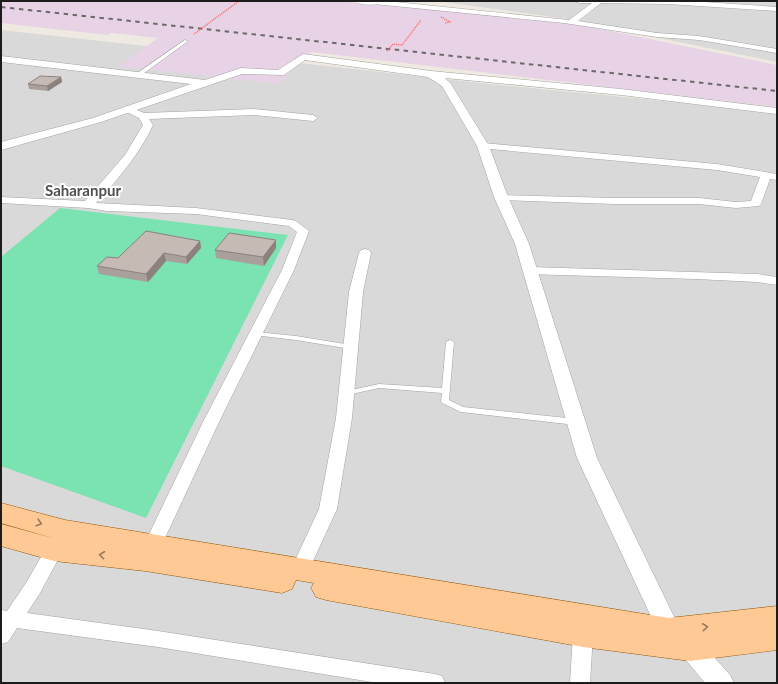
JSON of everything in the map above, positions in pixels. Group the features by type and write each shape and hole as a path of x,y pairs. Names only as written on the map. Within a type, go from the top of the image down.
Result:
{"main road":[{"path":"1,513 60,540"},
{"path":"1,535 60,540 149,552 300,569 679,639 777,619"},
{"path":"149,552 292,582 583,634 679,639 777,638"}],"street":[{"path":"358,1 378,1 571,22 657,35 699,38 777,51"},
{"path":"579,1 668,2 777,9"},
{"path":"571,22 600,2"},
{"path":"1,146 97,120 128,108 241,72 280,73 303,57 431,74 621,92 777,111"},
{"path":"1,59 206,83"},
{"path":"431,74 446,84 483,146 501,197 522,244 587,458 679,639 722,683"},
{"path":"171,79 179,86 179,90 174,93"},
{"path":"1,139 94,115 128,108 143,116 254,112 313,118"},
{"path":"88,206 123,166 141,141 148,125 143,116"},
{"path":"483,146 717,167 772,176 755,204 736,205 699,201 614,202 501,197"},
{"path":"1,200 107,208 196,211 292,223 303,231 288,270 211,422 149,552"},
{"path":"300,569 328,509 344,418 356,292 364,253"},
{"path":"530,271 696,275 757,278 777,281"},
{"path":"8,620 33,588 60,540"},
{"path":"8,620 158,639 294,662 435,683"},
{"path":"581,678 583,634"}],"lane":[{"path":"138,75 186,41"},
{"path":"256,334 296,338 351,347"},
{"path":"450,342 445,401 461,409 576,422"},
{"path":"347,393 379,386 446,391"}],"path":[{"path":"194,34 239,1"},
{"path":"387,51 393,44 402,45 421,20"}],"shaded area":[{"path":"1,1 329,1 395,5 581,25 777,65 777,107 311,52 279,84 119,66 158,38 111,33 108,35 1,23"},
{"path":"437,1 777,1 777,62 560,18"},
{"path":"1,30 489,84 777,112 777,683 1,683"}],"green space":[{"path":"60,208 288,235 146,518 1,466 1,257"}],"building":[{"path":"40,76 61,77 47,86 28,84"},
{"path":"146,231 200,241 186,257 164,253 146,274 97,266 107,257 118,258"},
{"path":"229,233 276,240 263,257 215,250"}],"railway":[{"path":"1,7 777,91"}],"district":[{"name":"Saharanpur","path":"83,191"}]}
